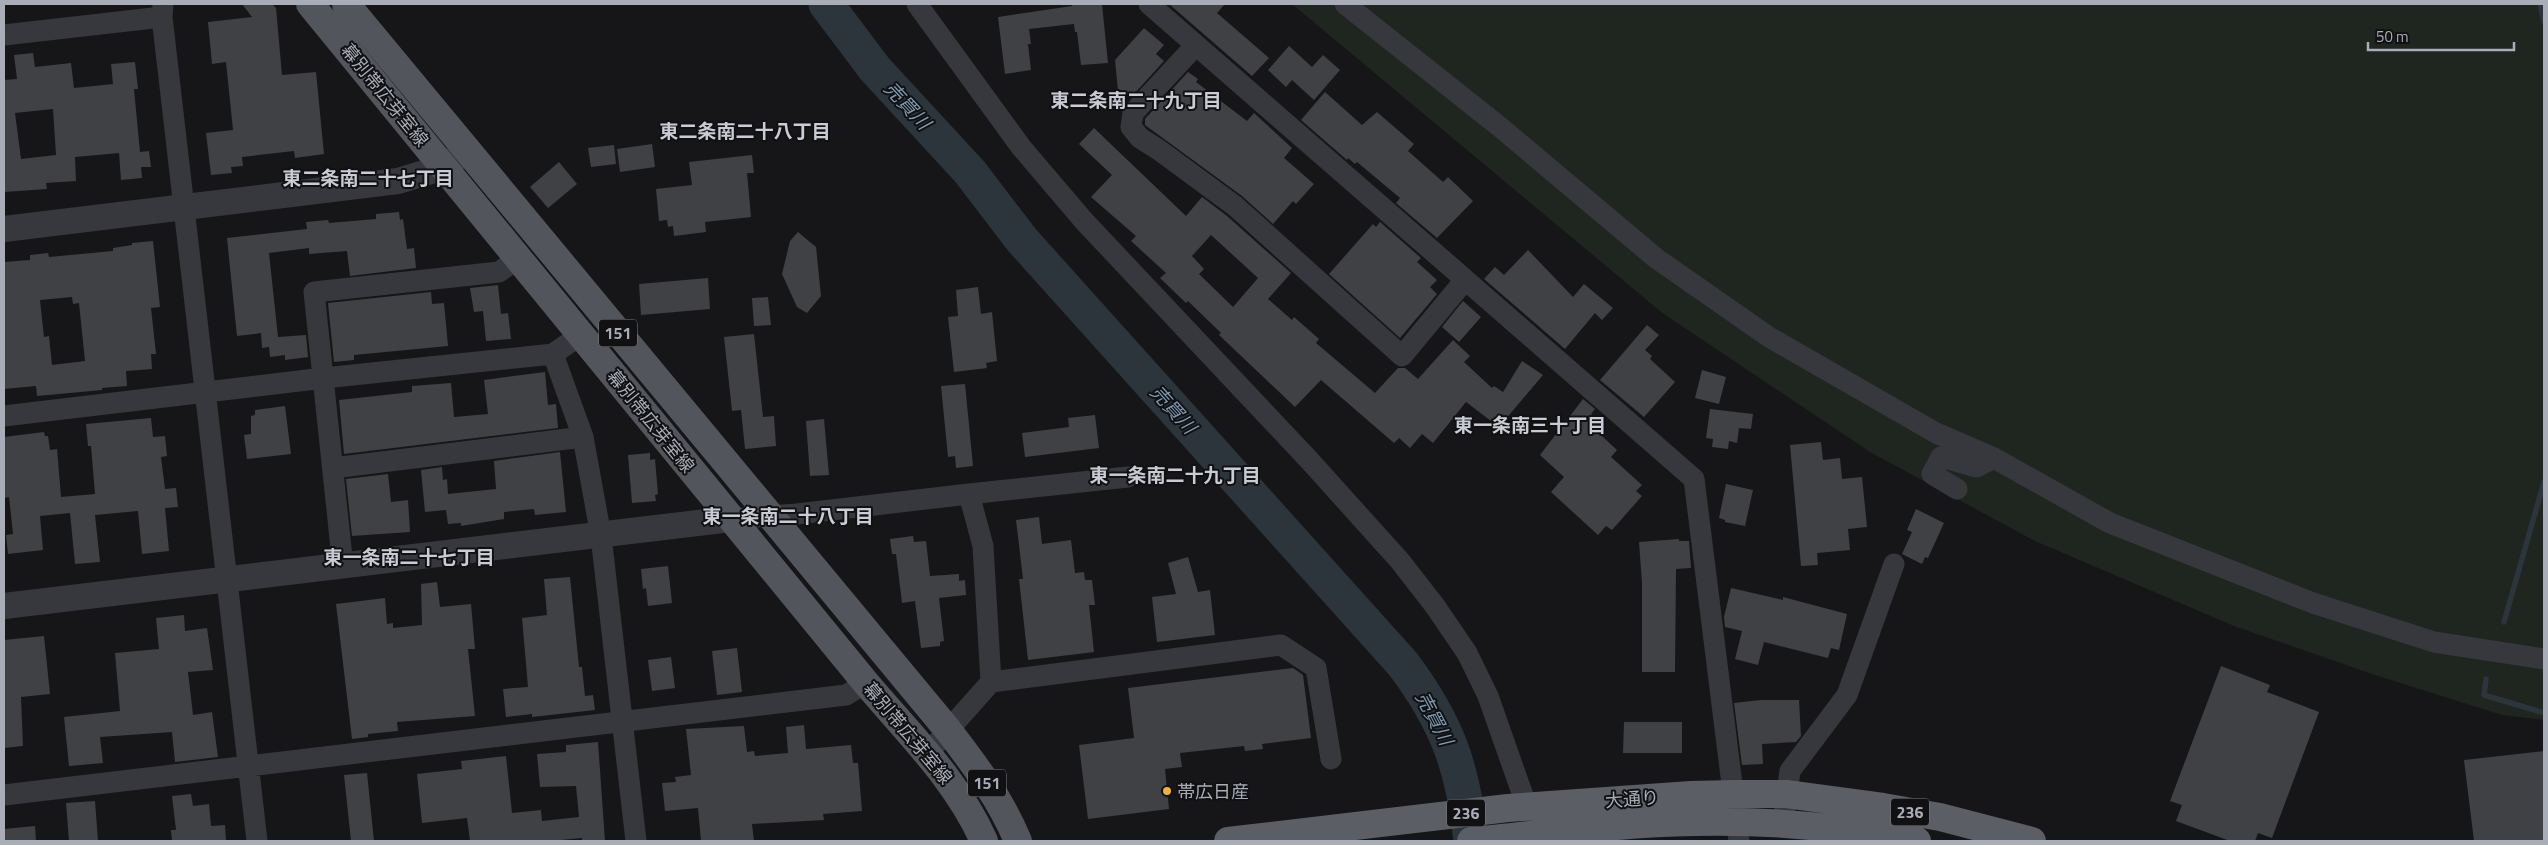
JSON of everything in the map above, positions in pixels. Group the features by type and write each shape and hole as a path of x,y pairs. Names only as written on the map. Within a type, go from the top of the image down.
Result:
{"highway":[{"name":"大通り","path":"1228,841 1517,808 1734,794 1786,794 1883,807 1940,817 2016,839"},
{"name":"大通り","path":"1471,841 1692,822 1738,832 1783,823 1870,832 1917,841"}],"main road":[{"name":"幕別帯広芽室線","path":"310,4 866,683 928,754 964,800 984,841"},
{"name":"幕別帯広芽室線","path":"346,4 948,730 980,772 1011,824 1018,841"}],"street":[{"path":"917,4 1021,147 1084,221 1310,461 1400,561 1429,599 1467,653 1488,696 1517,808"},
{"path":"1149,4 1694,479 1738,832"},
{"path":"1345,4 1492,121 1673,270 1768,337 1936,433 1994,458 2110,522 2313,602 2434,642 2544,659"},
{"path":"4,36 162,10 257,841"},
{"path":"1196,45 1133,114 1131,127 1140,138 1235,206 1402,356 1465,280"},
{"path":"4,229 398,181 444,167 466,150"},
{"path":"343,567 314,292 499,272 518,258"},
{"path":"4,416 324,378 553,354 582,334"},
{"path":"553,354 583,436 601,536 636,841"},
{"path":"334,468 583,436"},
{"path":"1957,489 1932,474 1941,457 1976,468 1994,458"},
{"path":"4,606 343,567 731,519 1128,477"},
{"path":"969,494 983,546 991,682"},
{"path":"1783,823 1790,771 1847,695 1894,564"},
{"path":"928,754 991,682 1280,645 1316,668 1331,759"},
{"path":"4,795 846,695 866,683"}],"shaded area":[{"path":"1292,4 2544,4 2544,720 2502,715 2375,675 2234,626 2035,541 1870,452 1661,312"}],"building":[{"path":"242,4 272,4 276,8 282,75 316,72 324,154 295,158 294,151 242,157 243,166 231,167 232,173 211,175 206,133 233,130 226,62 212,64 208,22 252,17"},
{"path":"1072,4 1102,4 1108,63 1081,65 1077,32 1075,32 1074,24 1029,29 1031,44 1028,44 1031,70 1005,74 998,17 1072,6"},
{"path":"1169,4 1225,4 1217,13 1269,58 1252,76"},
{"path":"1144,28 1164,45 1156,54 1164,61 1134,94 1124,95 1123,90 1118,91 1115,60"},
{"path":"1289,46 1312,67 1323,55 1340,70 1314,100 1292,80 1286,87 1268,70"},
{"path":"33,53 35,67 71,63 74,88 113,84 111,64 135,62 138,89 134,89 140,152 149,151 151,167 141,167 142,178 121,180 119,153 75,157 76,181 46,183 47,189 4,192 4,80 17,79 14,55","holes":["53,109 56,155 21,159 15,113"]},
{"path":"1188,72 1198,79 1196,82 1247,121 1254,113 1292,148 1284,158 1314,184 1296,204 1293,201 1273,224 1242,196 1145,125 1145,119"},
{"path":"1325,92 1362,125 1377,112 1414,144 1408,151 1443,182 1448,177 1473,201 1437,238 1396,203 1400,198 1357,162 1355,164 1348,158 1347,160 1301,120"},
{"path":"1094,128 1186,216 1202,197 1227,216 1291,273 1268,299 1292,320 1294,317 1319,339 1316,343 1375,393 1398,368 1405,368 1418,379 1453,340 1470,356 1464,362 1492,388 1494,386 1503,392 1522,361 1543,375 1499,427 1466,402 1433,443 1422,434 1410,448 1399,438 1394,443 1321,380 1295,407 1219,335 1221,333 1188,301 1186,303 1160,278 1166,273 1131,241 1136,236 1091,197 1112,175 1079,144","holes":["1211,235 1258,278 1233,307 1199,274 1204,269 1192,256"]},
{"path":"652,144 655,167 620,172 617,149"},
{"path":"614,145 616,164 591,167 588,148"},
{"path":"752,155 754,173 747,173 751,217 705,222 706,232 674,236 673,226 668,227 667,220 659,221 656,189 692,185 689,162"},
{"path":"559,162 577,184 548,208 530,187"},
{"path":"399,212 400,220 403,219 407,249 414,248 416,268 350,276 347,251 309,254 309,248 269,253 278,337 306,335 308,357 285,360 285,355 270,357 269,347 262,348 261,333 237,336 227,238 307,229 306,222 328,220 329,223 376,219 376,214"},
{"path":"1380,222 1421,258 1417,262 1437,280 1430,287 1437,294 1400,338 1329,274 1373,224 1376,227"},
{"path":"798,232 816,247 821,296 807,313 797,307 782,274 790,241"},
{"path":"153,241 160,307 151,308 156,354 151,354 152,369 126,371 127,386 102,388 102,390 37,396 36,386 4,389 4,262 30,260 30,255 48,253 49,257 113,251 113,248 132,245 132,243","holes":["72,297 73,304 79,303 85,361 52,365 49,336 44,337 40,300"]},
{"path":"1528,250 1573,297 1584,284 1613,308 1602,320 1595,313 1565,349 1484,279 1495,267 1504,275"},
{"path":"708,278 710,309 641,315 639,284"},
{"path":"498,285 501,314 508,313 511,339 486,341 483,311 474,312 470,288"},
{"path":"978,287 981,314 992,312 997,361 986,363 987,368 954,372 948,317 958,316 956,290"},
{"path":"431,292 432,304 444,303 448,346 354,355 354,360 334,362 328,303"},
{"path":"768,297 771,325 754,326 752,298"},
{"path":"1463,301 1481,317 1459,342 1442,327"},
{"path":"1647,325 1659,335 1645,350 1652,356 1650,359 1675,382 1644,417 1600,380"},
{"path":"754,334 763,417 774,416 776,446 745,449 741,410 732,411 724,337"},
{"path":"1702,370 1726,377 1719,404 1695,398"},
{"path":"545,372 548,405 556,404 558,428 344,454 339,400 412,392 412,386 451,383 454,417 488,414 484,380"},
{"path":"965,384 973,466 956,468 955,456 948,457 941,386"},
{"path":"1583,399 1595,409 1591,414 1597,419 1591,426 1617,450 1611,457 1642,485 1636,491 1642,496 1612,530 1606,526 1598,535 1551,492 1564,477 1540,455"},
{"path":"285,406 291,454 247,459 244,435 251,434 251,416 255,415 255,410"},
{"path":"1710,409 1753,414 1751,429 1739,428 1737,443 1729,441 1728,449 1712,447 1713,439 1706,438"},
{"path":"1095,415 1099,448 1025,457 1022,433 1069,427 1068,418"},
{"path":"151,418 153,437 165,436 167,456 161,457 165,489 176,488 178,507 165,508 169,551 142,554 138,511 95,515 100,562 75,564 70,513 40,516 43,550 8,554 6,535 13,534 9,497 4,498 4,437 44,432 45,436 48,436 50,450 57,449 61,497 95,494 91,446 88,446 86,424"},
{"path":"824,419 829,475 810,476 806,421"},
{"path":"1821,442 1823,460 1840,458 1842,479 1862,477 1867,527 1848,529 1850,550 1817,553 1818,565 1801,566 1790,445"},
{"path":"560,452 566,512 535,515 534,509 504,512 504,519 461,526 461,523 448,524 446,510 425,512 421,470 442,467 443,480 447,479 448,494 496,489 494,461"},
{"path":"650,453 650,460 655,459 658,494 655,495 656,501 632,503 628,455"},
{"path":"388,474 391,502 408,500 410,532 352,536 346,479"},
{"path":"1726,484 1753,490 1745,526 1725,522 1725,520 1719,518"},
{"path":"1916,509 1944,523 1928,558 1925,557 1922,564 1902,554 1912,532 1907,530"},
{"path":"1039,517 1042,544 1071,540 1075,573 1084,572 1085,580 1092,580 1095,605 1089,605 1094,652 1028,660 1019,579 1023,579 1016,520"},
{"path":"913,536 914,542 926,541 930,576 959,574 959,581 965,580 966,595 939,598 944,641 940,642 940,646 921,648 915,601 902,603 896,554 892,554 890,539"},
{"path":"1679,539 1679,541 1689,541 1691,568 1676,569 1675,672 1642,672 1642,583 1639,542"},
{"path":"1188,557 1198,592 1210,590 1215,635 1157,642 1152,597 1176,594 1168,563"},
{"path":"668,566 672,603 648,606 646,588 643,589 641,569"},
{"path":"570,577 579,667 582,667 585,696 593,695 595,710 532,717 532,714 506,717 503,689 528,687 522,618 547,615 544,579"},
{"path":"437,582 440,607 471,604 475,649 468,649 475,716 397,722 398,731 368,734 368,737 352,739 336,604 385,598 387,624 393,623 393,628 422,625 421,584"},
{"path":"1731,588 1783,600 1783,597 1847,614 1839,650 1831,648 1828,658 1764,642 1758,665 1735,659 1742,631 1725,627 1724,617"},
{"path":"184,615 185,631 207,628 213,670 188,672 193,715 212,712 218,757 175,762 172,732 100,737 103,763 69,766 64,717 120,711 115,653 159,649 156,618"},
{"path":"44,636 50,694 21,697 23,746 4,748 4,640"},
{"path":"737,648 742,692 717,695 712,651"},
{"path":"671,657 675,688 652,691 648,660"},
{"path":"2221,666 2270,685 2267,692 2319,712 2272,838 2258,833 2255,841 2230,841 2176,821 2182,805 2170,801"},
{"path":"1293,668 1303,675 1311,738 1262,744 1263,749 1245,751 1244,746 1180,753 1182,767 1165,769 1169,809 1088,819 1079,745 1134,738 1128,688"},
{"path":"1760,700 1799,700 1801,736 1796,742 1762,744 1763,764 1742,765 1734,703"},
{"path":"1624,722 1682,722 1682,753 1623,753"},
{"path":"804,725 806,749 851,745 853,763 858,763 862,811 823,814 824,820 752,824 754,841 701,841 698,808 665,811 662,783 676,782 675,777 691,775 686,729 744,726 747,752 754,751 755,756 788,753 786,727"},
{"path":"598,742 605,841 582,841 582,838 549,841 470,841 467,818 422,823 417,774 462,769 461,761 506,756 512,813 541,810 542,821 579,817 576,786 540,787 537,754 566,752 566,745"},
{"path":"2544,751 2544,841 2474,841 2464,760"},
{"path":"367,773 374,841 351,841 344,775"},
{"path":"191,794 193,806 209,804 211,826 225,825 226,841 172,841 171,830 176,830 172,796"},
{"path":"95,801 98,841 69,841 66,803"},
{"path":"35,826 36,841 4,841 4,829"}],"waterway":[{"name":"売買川","path":"826,4 875,69 970,172 1022,240 1403,664 1419,686 1442,727 1451,748 1463,791 1471,841"},
{"path":"2540,4 2544,21"},
{"path":"2504,622 2544,482"},
{"path":"2486,679 2484,695 2541,712"}],"place":[{"name":"帯広日産","path":"1167,791"}],"district":[{"name":"東二条南二十九丁目","path":"1136,99"},
{"name":"東二条南二十八丁目","path":"745,130"},
{"name":"東二条南二十七丁目","path":"368,177"},
{"name":"東一条南三十丁目","path":"1530,424"},
{"name":"東一条南二十九丁目","path":"1175,474"},
{"name":"東一条南二十八丁目","path":"788,515"},
{"name":"東一条南二十七丁目","path":"409,556"}]}
